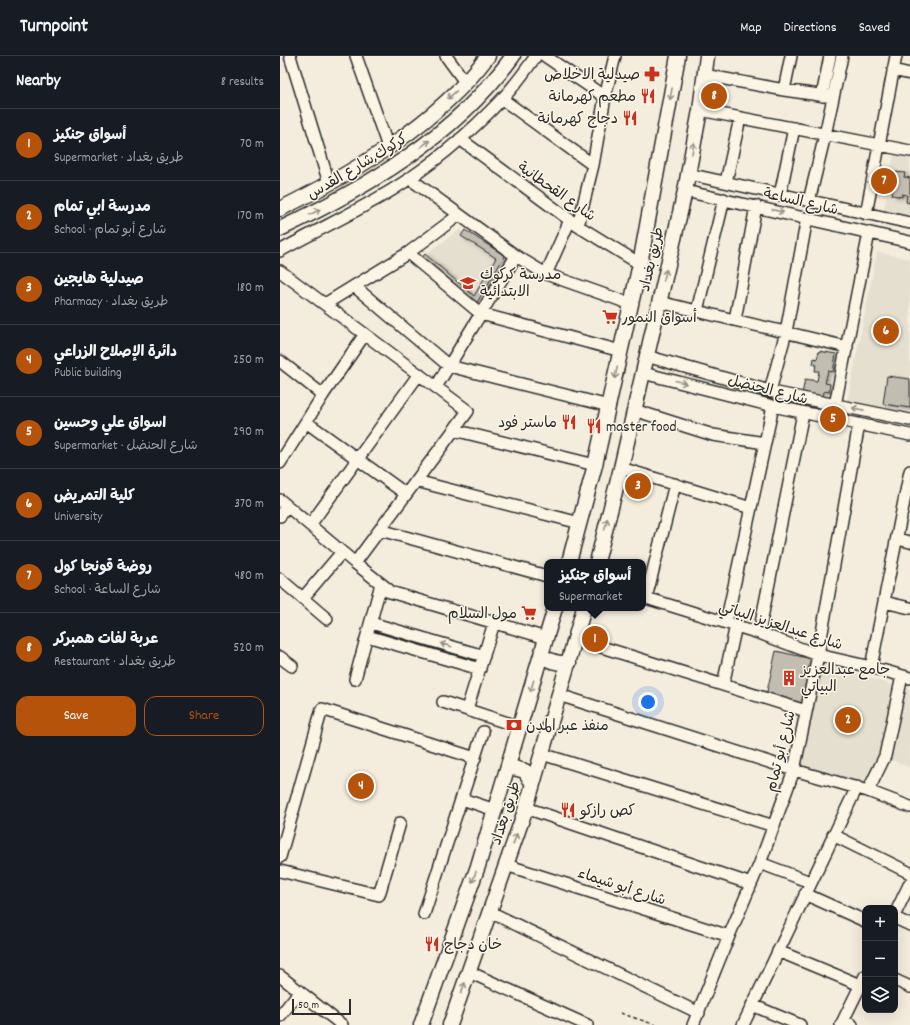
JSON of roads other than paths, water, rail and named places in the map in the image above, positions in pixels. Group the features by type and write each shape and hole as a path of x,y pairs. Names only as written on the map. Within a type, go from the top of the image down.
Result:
{"main road":[{"name":"كركوك,شارع القدس","path":"280,208 329,183 374,157 408,133 438,108 465,82 488,56"},
{"name":"كركوك,شارع القدس","path":"280,229 359,189 394,167 427,143 485,90 513,56"},
{"name":"طريق بغداد","path":"570,559 595,465 640,264 678,56"},
{"name":"طريق بغداد","path":"598,559 621,468 685,191 700,110 707,56"},
{"name":"طريق بغداد","path":"421,1025 478,866 554,611"},
{"name":"طريق بغداد","path":"450,1025 526,808 583,611"},
{"path":"541,655 546,659 557,663 569,663"},
{"path":"507,770 514,768 525,771 533,784"}],"street":[{"path":"290,56 329,183"},
{"path":"356,56 388,147"},
{"path":"446,56 465,82"},
{"path":"280,251 377,199 409,178 460,139 502,99 536,56"},
{"path":"545,56 604,97"},
{"path":"546,274 574,223 593,165 604,97 616,56"},
{"path":"784,90 791,56"},
{"path":"809,201 825,135 830,56"},
{"path":"828,97 842,56"},
{"path":"866,214 896,56"},
{"path":"893,70 910,74"},
{"path":"704,75 828,97"},
{"path":"502,99 593,165"},
{"path":"700,110 910,151"},
{"path":"726,182 740,118"},
{"path":"780,195 794,128"},
{"name":"شارع القحطانية","path":"460,139 574,223 640,264"},
{"name":"شارع الساعة","path":"688,174 910,223"},
{"path":"409,178 516,256 546,274 631,304"},
{"path":"708,196 711,179"},
{"name":"شارع الساعة","path":"685,191 910,242"},
{"path":"697,311 724,199"},
{"path":"735,320 756,206"},
{"path":"325,304 408,253 459,215"},
{"path":"770,391 786,332 807,218"},
{"path":"835,405 869,232"},
{"path":"408,253 481,314 621,351"},
{"path":"436,387 516,256"},
{"path":"280,271 468,411 355,563"},
{"path":"354,286 449,366 609,406"},
{"path":"659,302 847,347"},
{"path":"280,463 283,451 306,422 323,394 365,334"},
{"name":"شارع الحنضل","path":"646,356 770,391 910,420"},
{"path":"280,361 323,394"},
{"path":"661,377 657,371 659,365 666,362"},
{"name":"شارع الحنضل","path":"643,373 803,413 910,435"},
{"path":"310,525 419,374"},
{"path":"723,685 731,624 751,508 773,406"},
{"path":"634,410 714,434 765,443"},
{"path":"759,632 803,413"},
{"path":"883,430 887,415"},
{"path":"306,422 406,494"},
{"name":"شارع أبو تمام","path":"693,1025 760,863 794,770 818,655 859,424"},
{"path":"454,430 595,465"},
{"path":"621,468 751,508"},
{"path":"871,667 910,475"},
{"path":"416,481 580,523"},
{"path":"646,591 675,484"},
{"path":"280,516 284,503 381,586 393,593 494,624 546,638"},
{"path":"380,530 544,575"},
{"path":"897,539 910,542"},
{"path":"303,598 342,552"},
{"path":"281,582 303,598 327,619"},
{"path":"355,679 381,586"},
{"name":"شارع عبدالعزيز البياتي","path":"646,599 759,632 818,655 871,667 906,677"},
{"path":"884,602 910,608"},
{"path":"371,623 484,656"},
{"path":"467,710 494,624"},
{"path":"367,636 480,669"},
{"path":"576,639 806,711"},
{"path":"280,657 292,666"},
{"path":"868,791 885,756 906,677"},
{"path":"559,695 794,770 868,791 910,808"},
{"path":"443,702 520,727"},
{"path":"280,857 322,710 475,758"},
{"path":"424,914 483,732"},
{"path":"542,754 774,826"},
{"path":"743,1025 810,882 857,788"},
{"path":"462,800 495,810"},
{"path":"526,808 751,884"},
{"path":"280,870 379,895 400,823"},
{"path":"833,835 910,873"},
{"path":"760,863 810,882"},
{"name":"شارع أبو شيماء","path":"506,865 729,936"},
{"path":"898,908 910,883"},
{"path":"805,894 862,920"},
{"path":"490,912 699,1013"},
{"path":"898,919 910,925"},
{"path":"778,951 862,980"},
{"path":"469,972 587,1025"},
{"path":"280,976 342,1025"},
{"path":"898,981 910,987"},
{"path":"845,1024 862,982"},
{"path":"280,1016 300,992"},
{"path":"752,1005 800,1025"}],"place":[{"name":"صيدلية الاخلاص","path":"652,74"},
{"name":"مطعم كهرمانة","path":"648,96"},
{"name":"عربة لفات همبركر","path":"714,96"},
{"name":"دجاج كهرمانة","path":"630,118"},
{"name":"روضة قونجا كول","path":"884,181"},
{"name":"مدرسة كركوك الابتدائية","path":"468,283"},
{"name":"أسواق النمور","path":"610,317"},
{"name":"كلية التمريض","path":"886,331"},
{"name":"اسواق علي وحسين","path":"833,419"},
{"name":"ماستر فود","path":"569,422"},
{"name":"master food","path":"594,426"},
{"name":"صيدلية هايجين","path":"638,486"},
{"name":"مول السلام","path":"529,613"},
{"name":"أسواق جنكيز","path":"595,639"},
{"name":"جامع عبدالعزيز البياتي","path":"789,678"},
{"name":"مدرسة ابي تمام","path":"848,720"},
{"name":"منفذ عبر المدن","path":"514,725"},
{"name":"دائرة الإصلاح الزراعي","path":"361,786"},
{"name":"كص رازكو","path":"568,810"},
{"name":"خان دجاج","path":"432,944"}]}
